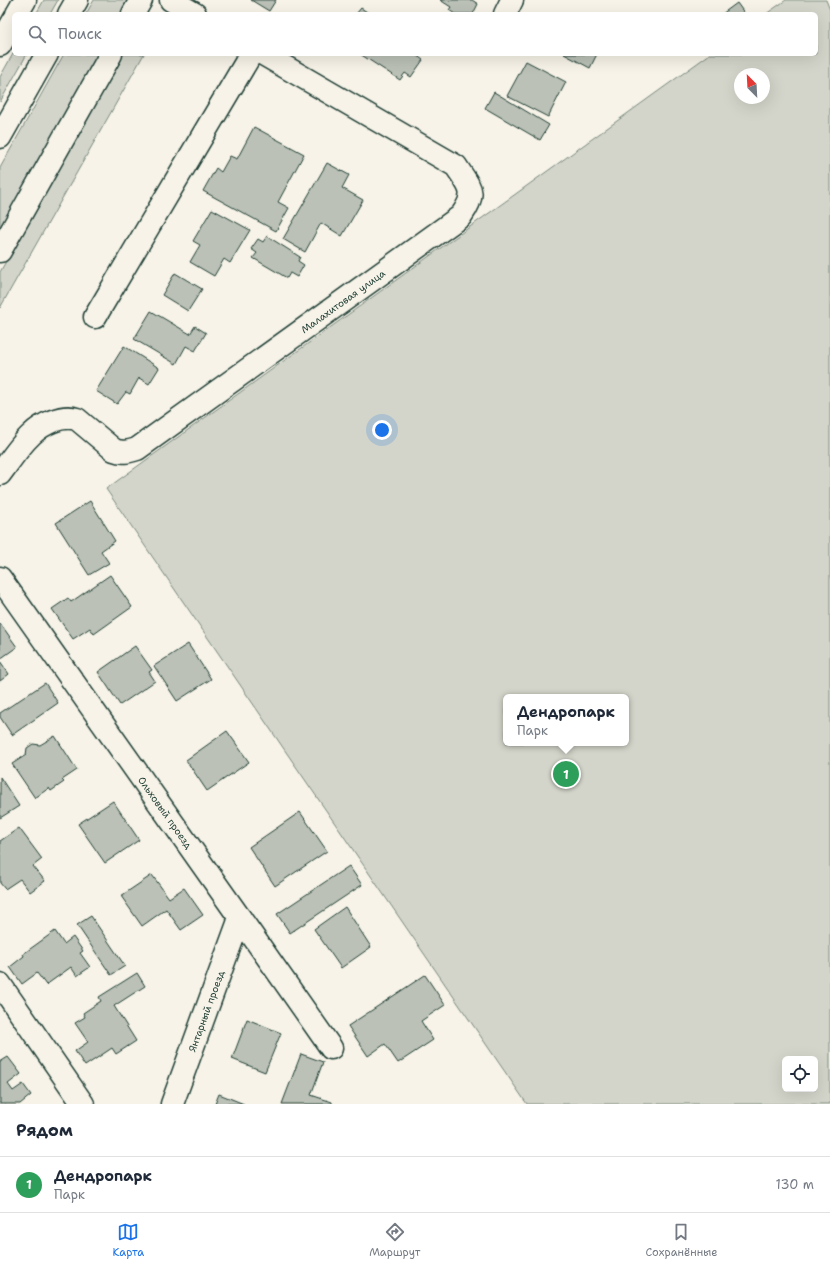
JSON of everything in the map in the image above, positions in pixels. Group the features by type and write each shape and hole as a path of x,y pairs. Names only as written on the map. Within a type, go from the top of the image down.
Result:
{"street":[{"path":"18,12 25,0"},
{"path":"70,12 77,0"},
{"path":"134,12 141,0"},
{"path":"171,0 192,12"},
{"path":"506,12 512,0"},
{"path":"0,45 12,24"},
{"path":"0,137 46,56"},
{"path":"0,251 110,56"},
{"path":"95,317 249,56"},
{"name":"Малахитовая улица","path":"0,474 31,434 47,424 62,418 70,417 77,419 114,450 129,452 137,449 462,216 470,203 471,189 456,166 266,56"},
{"name":"Ольховый проезд","path":"0,578 331,1048"},
{"name":"Янтарный проезд","path":"172,1104 240,918"},
{"path":"0,984 83,1104"}],"shaded area":[{"path":"44,0 58,0 51,12 37,12"},
{"path":"94,0 132,0 125,12 87,12"},
{"path":"786,0 826,0 830,10 830,1104 527,1104 106,489 707,56 818,56 818,12 769,12"},
{"path":"12,56 26,56 0,102 0,77"},
{"path":"63,56 100,56 0,233 0,168"},
{"path":"121,56 143,56 0,308 0,272"}],"building":[{"path":"251,0 276,0 269,11"},
{"path":"440,0 472,0 478,4 474,12 452,12 449,10 451,7"},
{"path":"737,3 744,12 725,12"},
{"path":"361,8 367,12 358,12"},
{"path":"363,56 417,56 423,60 411,77 405,73 400,80"},
{"path":"568,56 596,56 590,68"},
{"path":"526,61 566,82 548,117 507,96"},
{"path":"494,92 549,125 540,140 485,108"},
{"path":"254,127 304,154 278,202 289,208 276,231 203,191 216,168 221,172 230,156 237,159"},
{"path":"327,163 349,175 342,188 363,200 342,236 321,223 305,252 283,239"},
{"path":"212,209 250,230 230,263 224,259 214,276 190,262 200,245 193,241"},
{"path":"267,236 300,257 298,261 304,265 297,277 290,273 287,278 253,258 257,253 251,249 258,239 263,242"},
{"path":"175,273 202,289 188,311 162,295"},
{"path":"151,311 190,334 195,326 206,333 195,351 186,346 176,364 134,339"},
{"path":"124,346 159,368 149,384 139,378 130,394 126,392 117,404 96,391"},
{"path":"90,501 115,541 101,551 109,563 89,575 56,523"},
{"path":"110,575 132,607 94,634 90,628 73,639 52,609 68,598 71,602"},
{"path":"0,623 17,647 0,659"},
{"path":"188,644 211,679 177,701 154,666"},
{"path":"135,646 152,670 149,672 155,681 120,705 98,672"},
{"path":"0,661 9,674 0,681"},
{"path":"45,683 58,703 12,735 0,717 0,713"},
{"path":"227,731 249,762 207,791 186,760"},
{"path":"55,736 77,770 62,780 64,782 51,791 49,788 35,798 12,764 26,755 27,748 33,744 40,745"},
{"path":"0,777 19,806 0,818"},
{"path":"113,801 139,840 105,863 78,824"},
{"path":"300,812 327,851 275,886 249,847"},
{"path":"19,828 42,859 33,866 45,881 30,892 20,879 5,889 0,883 0,841"},
{"path":"349,866 362,885 290,933 277,914"},
{"path":"152,875 169,898 184,888 203,915 181,930 166,909 142,926 121,896"},
{"path":"345,907 371,947 341,968 314,929"},
{"path":"91,916 125,966 111,975 77,925"},
{"path":"55,931 64,944 73,937 83,951 80,953 90,967 77,976 71,967 46,985 37,973 22,984 10,967 24,956 23,954"},
{"path":"137,973 145,986 114,1006 136,1041 116,1054 112,1048 85,1066 75,1051 88,1042 75,1023 85,1017 83,1013 101,1001 99,997"},
{"path":"425,975 445,1005 421,1021 433,1040 398,1063 385,1044 368,1056 348,1026"},
{"path":"247,1019 281,1033 265,1072 232,1059"},
{"path":"301,1054 323,1062 311,1095 332,1102 332,1104 282,1104"},
{"path":"8,1057 21,1074 8,1084 13,1091 23,1084 31,1095 20,1104 0,1104 0,1062"},
{"path":"219,1094 244,1104 215,1104"}],"place":[{"name":"Дендропарк","path":"566,774"}]}
